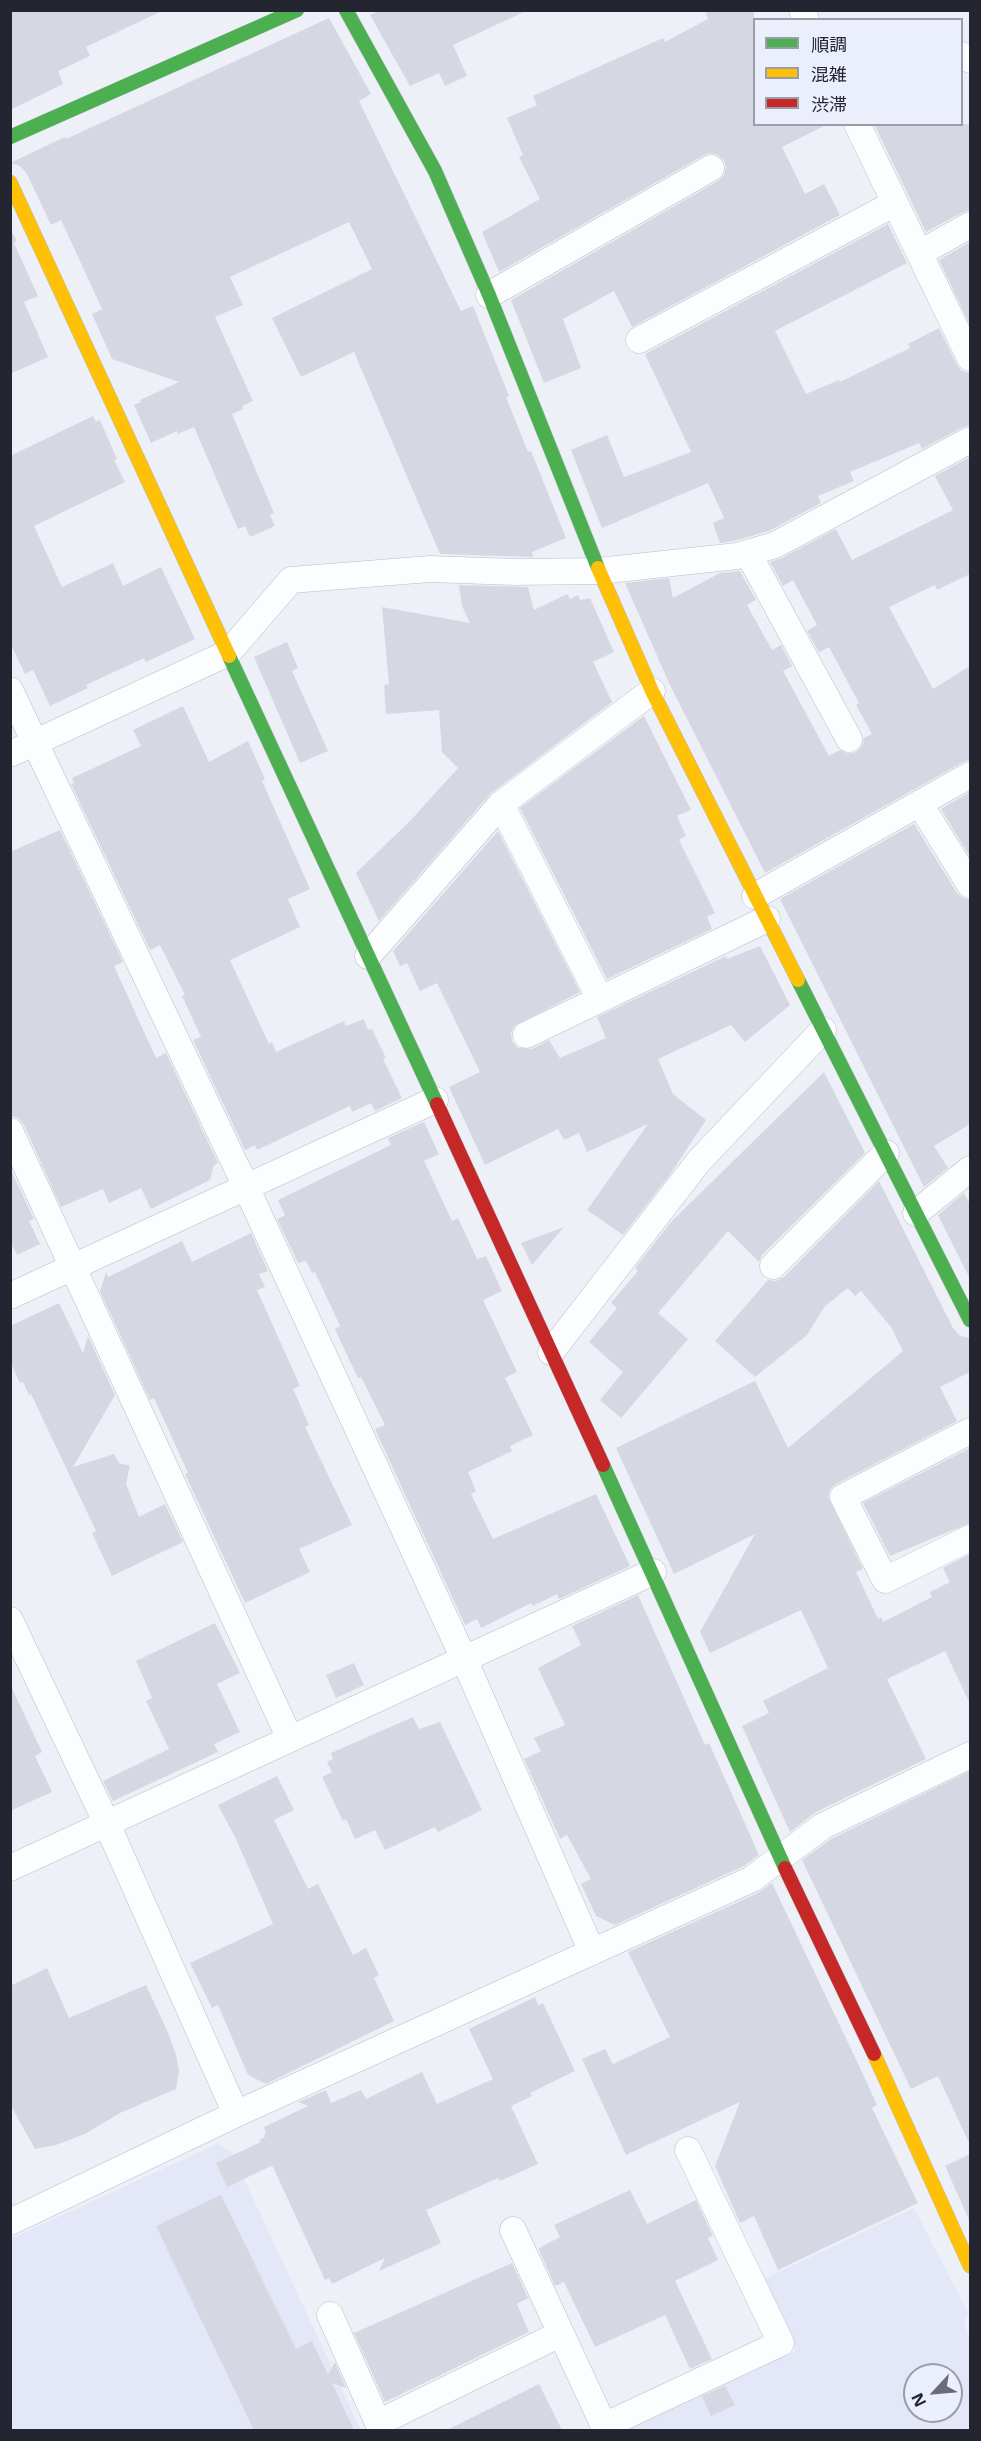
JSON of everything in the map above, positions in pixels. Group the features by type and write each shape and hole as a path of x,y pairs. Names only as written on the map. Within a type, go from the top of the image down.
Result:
{"street":[{"path":"10,137 297,10"},
{"path":"346,10 435,171 489,295 599,571 652,692 970,1320"},
{"path":"858,126 970,358"},
{"path":"489,295 711,168"},
{"path":"10,182 653,1572 780,1857 878,2062 970,2266"},
{"path":"639,340 895,203"},
{"path":"920,253 970,225"},
{"path":"10,754 228,653 291,580 430,569 515,572 599,571 737,556 775,545 970,440"},
{"path":"748,553 849,739"},
{"path":"10,690 246,1187 464,1659 592,1952"},
{"path":"368,956 501,804 652,692"},
{"path":"755,896 970,775"},
{"path":"501,804 600,999"},
{"path":"920,804 970,885"},
{"path":"525,1035 767,919"},
{"path":"551,1352 699,1161 823,1030"},
{"path":"10,1296 435,1100"},
{"path":"10,1131 75,1266 290,1739"},
{"path":"773,1266 886,1154"},
{"path":"916,1213 970,1169"},
{"path":"970,1431 843,1497 885,1580 970,1538"},
{"path":"10,1868 653,1572"},
{"path":"10,1620 107,1824 236,2114"},
{"path":"10,2222 236,2114 752,1879 823,1826 970,1755"},
{"path":"513,2230 604,2426 781,2343 688,2150"},
{"path":"330,2315 378,2422 560,2334"}],"shaded area":[{"path":"217,2144 231,2151 361,2430 11,2430 10,2239"},
{"path":"914,2208 968,2313 964,2322 970,2339 970,2430 625,2430 796,2351 762,2280"}],"building":[{"path":"10,10 164,10 86,47 90,56 58,71 63,84 10,110"},
{"path":"381,10 528,10 453,45 467,76 445,86 439,73 410,86 370,15"},
{"path":"705,10 754,10 753,126 824,126 782,147 805,194 824,184 840,215 632,327 614,291 563,319 581,368 544,383 511,300 718,181 724,175 726,167 724,160 718,155 710,153 704,155 499,272 482,232 540,199 519,157 523,155 507,118 537,105 533,96 663,38 665,42 708,19"},
{"path":"329,18 371,94 359,101 461,311 473,306 509,396 506,397 528,452 531,451 566,538 532,552 533,557 440,554 354,352 301,377 272,318 372,269 349,222 230,277 243,305 215,317 253,401 242,406 244,409 232,414 274,513 270,515 275,526 250,537 245,526 238,529 194,427 178,434 177,431 151,443 134,405 179,382 112,359 92,314 102,309 61,220 51,225 27,174 20,166 10,163"},
{"path":"963,124 970,124 970,210 926,232 875,126 963,126"},
{"path":"888,224 907,263 775,331 806,394 839,380 840,382 910,348 908,344 939,328 957,365 962,371 970,373 970,425 922,449 919,443 850,472 854,481 818,496 821,503 769,531 734,541 720,543 713,523 724,518 708,483 602,528 571,450 607,435 624,477 691,452 645,354"},
{"path":"10,228 17,241 14,243 38,296 24,302 48,357 10,374"},
{"path":"970,242 970,325 939,260"},
{"path":"93,416 96,422 100,420 117,459 114,460 125,482 34,526 62,587 113,563 123,586 161,567 195,639 146,662 144,658 86,685 88,688 50,706 33,670 25,674 10,643 10,456"},
{"path":"970,457 970,574 937,590 935,585 889,607 933,689 970,666 970,760 765,873 669,683 625,583 669,578 673,598 720,573 740,571 756,600 747,605 772,650 781,645 792,666 783,671 829,756 840,750 848,754 856,752 862,746 864,738 872,734 856,705 859,703 829,647 819,652 807,631 817,625 793,580 783,586 770,562 836,529 852,560 953,510 935,476"},
{"path":"459,585 528,587 534,610 567,594 570,599 578,595 580,600 590,598 614,652 593,662 612,702 490,794 379,921 356,873 410,821 458,768 442,752 439,710 386,714 384,685 389,684 382,607 470,623 462,606"},
{"path":"287,642 298,668 292,671 328,751 300,763 254,657"},
{"path":"183,706 209,762 248,741 265,779 262,781 310,889 288,899 300,927 230,960 269,1044 272,1042 276,1052 344,1021 346,1026 364,1019 368,1030 372,1029 386,1058 383,1059 402,1098 375,1111 371,1103 352,1112 350,1106 257,1150 255,1145 245,1150 193,1040 201,1037 182,996 185,995 160,945 150,950 71,784 74,783 72,778 141,746 133,730"},
{"path":"644,716 691,810 677,816 686,836 679,840 715,913 707,917 712,929 607,979 520,808"},
{"path":"970,792 970,857 941,809"},
{"path":"914,824 957,893 970,900 970,1124 934,1146 948,1168 924,1187 780,899"},
{"path":"60,830 123,962 114,966 156,1058 166,1053 218,1163 214,1165 210,1180 151,1209 141,1188 109,1203 103,1189 61,1207 24,1125 18,1118 10,1116 10,852"},
{"path":"498,831 580,992 514,1026 511,1033 512,1041 518,1048 532,1049 549,1040 560,1058 606,1038 597,1017 726,956 727,959 760,946 790,1005 745,1042 731,1025 658,1059 673,1094 706,1120 669,1176 623,1235 587,1210 648,1124 587,1152 579,1133 564,1140 558,1129 485,1165 449,1087 480,1072 437,983 420,991 407,963 400,966 393,951"},
{"path":"824,1072 865,1153 762,1255 759,1262 728,1231 658,1313 688,1339 621,1418 600,1400 623,1372 589,1342 617,1308 611,1303 638,1271 635,1268 671,1222"},
{"path":"424,1122 439,1154 424,1161 452,1221 458,1218 477,1259 486,1256 502,1291 483,1300 517,1372 505,1378 533,1435 510,1446 512,1451 468,1472 476,1491 471,1494 493,1539 596,1494 630,1566 559,1599 557,1594 533,1606 531,1603 481,1628 477,1619 465,1625 375,1429 385,1425 361,1377 358,1378 335,1329 340,1326 315,1272 312,1273 306,1261 298,1263 277,1219 285,1215 278,1200 391,1145 388,1138"},
{"path":"10,1168 34,1219 29,1221 40,1244 17,1255 10,1241"},
{"path":"879,1181 953,1328 960,1336 970,1338 970,1372 940,1387 957,1421 836,1484 830,1489 828,1497 863,1569 856,1572 878,1619 881,1617 883,1622 932,1597 930,1592 950,1582 943,1568 970,1554 970,1704 945,1651 887,1679 926,1759 816,1812 790,1832 742,1726 769,1713 763,1701 828,1668 801,1610 710,1653 700,1632 755,1534 674,1574 616,1448 755,1381 788,1448 903,1351 891,1327 861,1291 855,1296 848,1288 825,1306 807,1335 755,1377 715,1341 768,1280 776,1281 784,1277"},
{"path":"964,1193 970,1204 970,1279 938,1215"},
{"path":"564,1227 532,1265 521,1243"},
{"path":"251,1233 268,1271 259,1274 265,1287 257,1290 300,1386 293,1389 309,1425 305,1427 352,1525 299,1549 310,1572 245,1603 185,1474 188,1473 154,1398 150,1400 100,1291 106,1272 108,1277 182,1241 192,1262"},
{"path":"59,1303 83,1353 88,1336 115,1395 73,1467 114,1454 119,1463 130,1466 126,1484 139,1517 165,1504 183,1542 112,1576 92,1533 96,1531 31,1394 29,1395 23,1382 20,1383 10,1361 10,1326"},
{"path":"970,1448 970,1523 890,1556 863,1503"},
{"path":"638,1595 705,1745 709,1743 759,1855 744,1866 615,1925 596,1916 581,1884 591,1879 567,1835 560,1839 524,1759 541,1751 534,1738 565,1725 538,1668 581,1645 572,1626"},
{"path":"215,1623 240,1673 217,1684 240,1732 214,1744 218,1752 113,1801 103,1781 169,1749 146,1701 152,1698 136,1661"},
{"path":"354,1663 364,1685 336,1698 326,1675"},
{"path":"10,1684 42,1752 35,1756 52,1792 10,1811"},
{"path":"413,1717 419,1729 440,1722 482,1810 438,1832 435,1827 385,1850 375,1830 355,1839 346,1819 343,1821 322,1777 332,1772 327,1762 333,1759 331,1753"},
{"path":"970,1771 970,2145 938,2076 911,2089 802,1860 831,1839"},
{"path":"277,1776 294,1810 274,1820 308,1889 318,1884 353,1955 366,1948 379,1975 374,1978 394,2021 266,2084 248,2075 218,2005 212,2008 190,1963 273,1924 236,1839 218,1805"},
{"path":"772,1883 877,2105 872,2108 918,2203 778,2270 754,2216 740,2223 715,2166 740,2102 626,2155 582,2059 605,2049 613,2064 670,2037 628,1952 758,1893"},
{"path":"47,1968 69,2018 146,1985 169,2035 179,2071 176,2089 120,2113 85,2134 56,2145 35,2149 10,2104 10,1986"},
{"path":"535,1997 538,2005 543,2003 575,2071 530,2093 532,2096 511,2106 538,2164 500,2181 498,2178 426,2210 441,2243 379,2271 385,2258 332,2284 329,2278 325,2280 273,2167 227,2187 216,2163 261,2142 259,2140 266,2134 264,2127 308,2106 299,2102 326,2090 331,2103 361,2090 366,2099 422,2072 437,2104 493,2079 469,2029"},
{"path":"970,2154 970,2222 945,2166"},
{"path":"630,2190 647,2224 696,2200 713,2236 708,2238 718,2260 675,2281 712,2359 690,2369 665,2315 595,2347 564,2282 555,2286 539,2250 560,2237 554,2225"},
{"path":"221,2195 296,2349 312,2341 328,2375 335,2362 346,2388 332,2383 354,2430 254,2430 156,2226"},
{"path":"512,2263 528,2298 517,2304 529,2332 385,2402 354,2333"},
{"path":"539,2384 562,2430 447,2430"},
{"path":"725,2386 735,2405 711,2416 702,2396"}],"traffic: fast":[{"path":"10,137 297,10"},
{"path":"346,10 435,171 489,295 598,568"},
{"path":"229,656 437,1104"},
{"path":"798,980 970,1320"},
{"path":"603,1465 785,1868"}],"traffic: slow":[{"path":"10,182 229,656"},
{"path":"598,568 652,691 798,980"},
{"path":"874,2054 970,2266"}],"traffic: jam":[{"path":"437,1104 603,1465"},
{"path":"785,1868 874,2054"}]}
